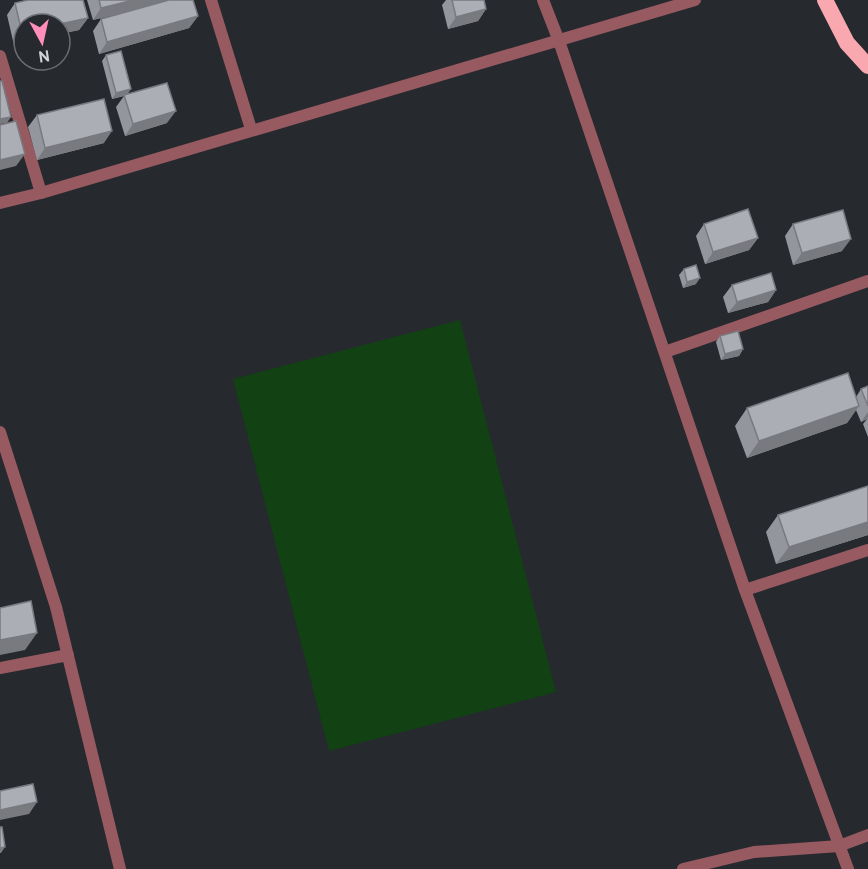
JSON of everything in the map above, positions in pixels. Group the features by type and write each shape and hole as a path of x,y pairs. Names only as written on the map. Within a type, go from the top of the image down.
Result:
{"highway":[{"path":"825,0 848,43 868,66"}],"street":[{"path":"211,0 251,129"},
{"path":"543,0 559,41 745,590 848,869"},
{"path":"0,203 41,193 251,129 695,0"},
{"path":"0,56 41,193"},
{"path":"665,352 868,281"},
{"path":"1,436 56,607 120,869"},
{"path":"745,590 868,550"},
{"path":"0,668 68,656"},
{"path":"683,869 754,852 839,846 868,835"}],"green space":[{"path":"460,320 556,692 329,751 233,379"}],"building":[{"path":"28,0 83,0 88,18 72,21 72,12 17,12 15,3"},
{"path":"99,0 134,0 101,8"},
{"path":"169,0 193,0 198,16 107,42 101,19"},
{"path":"452,0 484,0 486,9 456,17"},
{"path":"121,51 131,89 116,93 106,55"},
{"path":"0,81 2,81 11,117 0,119"},
{"path":"167,83 176,111 133,124 124,95"},
{"path":"104,99 112,131 45,148 37,115"},
{"path":"16,121 25,154 0,160 0,125"},
{"path":"748,209 758,238 713,252 704,224"},
{"path":"843,210 851,239 802,253 793,224"},
{"path":"696,265 700,278 687,282 684,269"},
{"path":"771,273 776,290 737,302 732,285"},
{"path":"738,331 743,349 725,354 720,336"},
{"path":"848,373 859,406 759,441 747,408"},
{"path":"868,386 868,406 861,389"},
{"path":"868,486 868,522 789,547 778,515"},
{"path":"31,601 37,633 0,640 0,608"},
{"path":"33,784 37,802 0,810 0,791"},
{"path":"0,827 2,827 5,847 0,848"}]}
